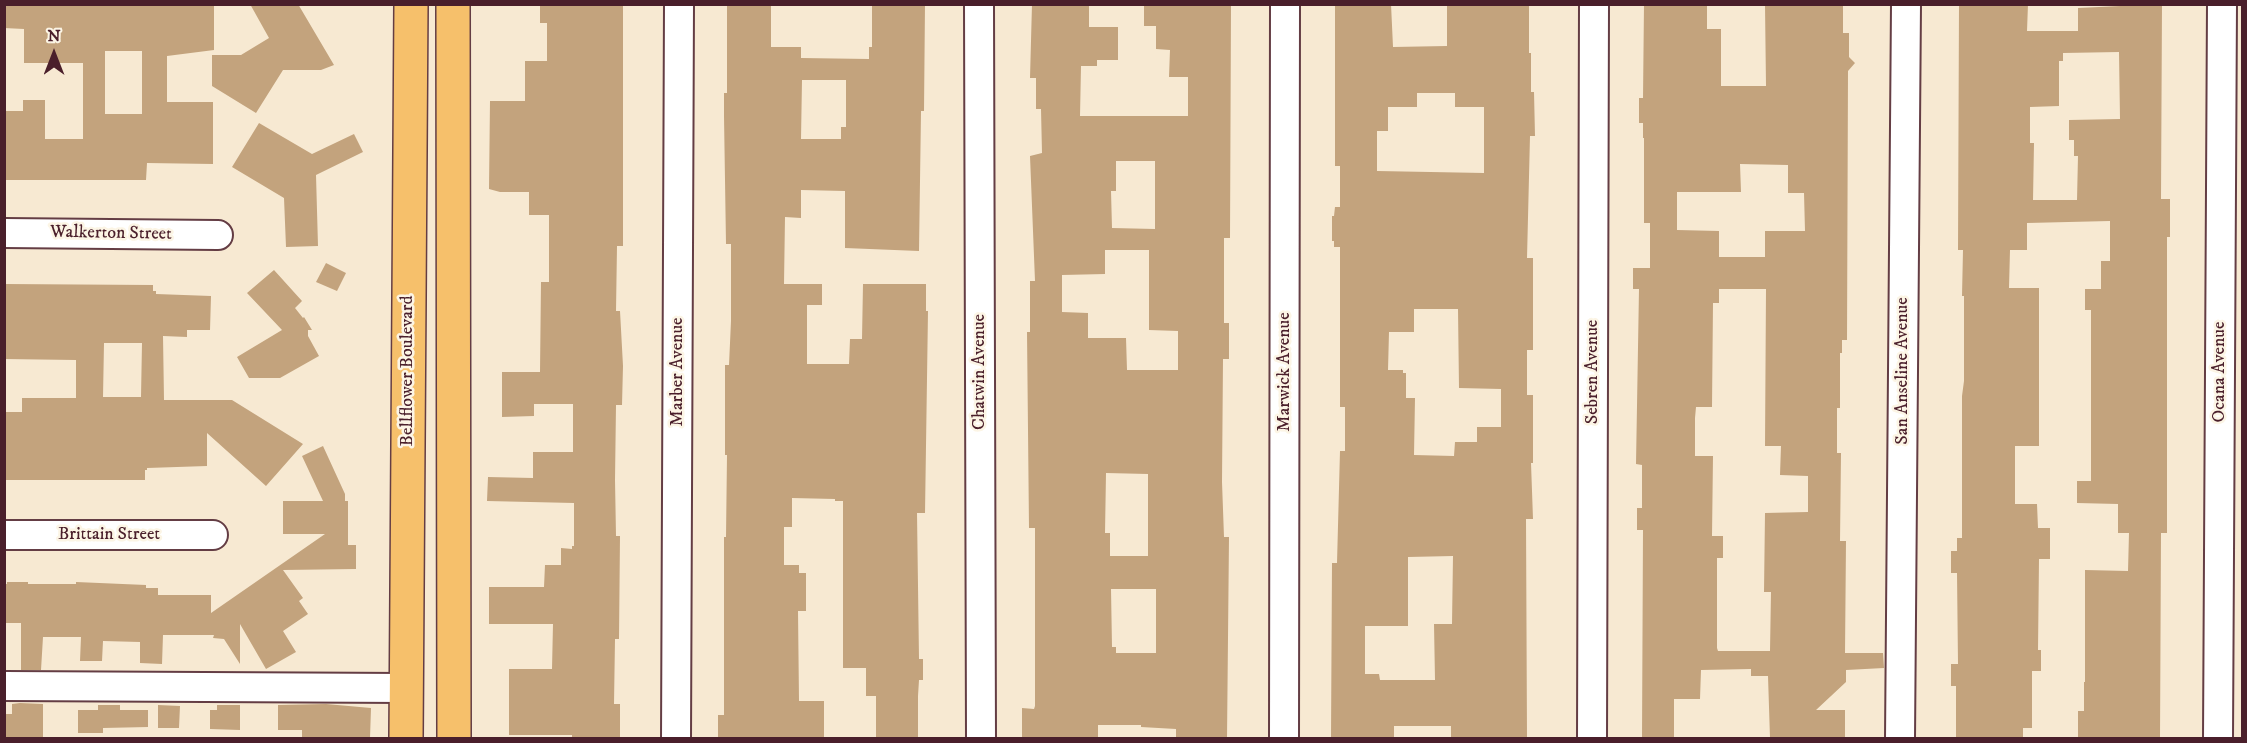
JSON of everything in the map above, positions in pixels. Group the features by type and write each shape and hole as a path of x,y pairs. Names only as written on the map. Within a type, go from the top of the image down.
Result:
{"main road":[{"name":"Bellflower Boulevard","path":"406,738 411,4"},
{"path":"453,4 454,738"}],"street":[{"name":"Marber Avenue","path":"676,738 680,4"},
{"name":"Chatwin Avenue","path":"979,4 981,738"},
{"name":"Marwick Avenue","path":"1284,738 1285,4"},
{"name":"Sebren Avenue","path":"1592,738 1594,4"},
{"name":"San Anseline Avenue","path":"1900,738 1906,4"},
{"name":"Ocana Avenue","path":"2218,738 2222,4"},
{"name":"Walkerton Street","path":"4,233 218,235"},
{"name":"Brittain Street","path":"4,535 213,535"},
{"path":"4,687 406,688"}],"building":[{"path":"4,4 214,4 214,50 167,56 167,102 213,102 213,164 147,163 146,180 4,180 4,111 23,111 23,100 45,100 45,139 83,139 83,63 24,63 24,29 4,28","holes":["105,51 142,51 142,114 105,114"]},
{"path":"250,4 298,4 334,65 321,70 283,70 256,113 212,86 212,55 241,55 269,38"},
{"path":"540,4 623,4 623,246 617,246 616,311 620,311 623,366 622,405 616,405 616,536 620,536 619,639 615,639 614,704 620,704 620,738 509,735 509,669 552,669 553,624 489,624 489,587 544,587 545,565 561,565 561,548 572,549 574,546 574,503 487,501 488,477 533,478 533,452 573,452 573,404 534,404 534,416 502,417 502,372 540,372 541,282 549,282 549,215 529,215 529,192 500,192 489,189 490,101 525,101 525,61 547,61 547,23 540,23"},
{"path":"727,4 771,4 771,47 801,47 801,58 869,59 869,47 872,47 872,4 925,4 919,251 845,248 845,191 801,190 801,218 785,217 784,284 822,284 822,305 807,305 807,364 849,364 850,339 862,339 863,284 926,284 926,311 928,311 925,513 917,513 919,659 923,659 923,680 919,680 918,738 876,738 876,696 866,696 866,668 843,668 843,501 792,498 792,527 784,527 784,565 799,565 799,573 806,573 806,611 798,611 799,701 824,701 824,738 718,738 718,715 724,715 724,537 726,537 727,455 725,455 725,365 729,365 731,321 731,244 726,244 724,93 727,93","holes":["802,80 846,80 846,127 841,127 841,139 801,139"]},
{"path":"1032,4 1089,4 1089,27 1118,27 1118,60 1097,60 1097,66 1081,66 1080,116 1188,116 1188,77 1169,77 1170,50 1156,49 1156,26 1144,26 1144,4 1231,4 1230,238 1224,238 1224,323 1229,323 1229,359 1223,359 1222,482 1224,537 1229,537 1227,738 1176,738 1176,729 1141,727 1141,725 1098,725 1098,738 1022,738 1022,708 1034,709 1035,706 1035,528 1029,528 1027,332 1030,332 1030,281 1035,281 1030,156 1042,153 1041,109 1036,109 1036,78 1030,78","holes":["1116,161 1155,161 1155,229 1112,228 1111,191 1116,191","1105,250 1149,250 1149,330 1178,331 1178,370 1127,370 1126,338 1088,338 1088,313 1062,312 1062,275 1105,274","1106,473 1148,474 1148,556 1110,556 1110,533 1105,533","1111,589 1156,589 1156,653 1116,653 1116,647 1112,647"]},
{"path":"1335,4 1391,4 1393,47 1447,46 1447,4 1529,4 1529,53 1531,53 1531,92 1534,92 1535,136 1530,136 1527,258 1533,258 1533,350 1527,350 1527,395 1533,395 1533,463 1531,463 1533,519 1526,519 1527,738 1451,738 1451,726 1394,726 1394,738 1331,738 1332,563 1337,563 1340,451 1345,451 1345,407 1340,407 1340,247 1334,247 1334,241 1332,241 1332,216 1334,216 1335,207 1340,207 1340,166 1335,166","holes":["1417,93 1455,93 1455,107 1484,107 1484,173 1377,171 1377,131 1388,131 1388,107 1417,107","1414,309 1458,309 1459,388 1501,389 1501,427 1477,427 1477,442 1455,442 1454,456 1414,455 1415,398 1406,398 1406,373 1403,373 1403,370 1388,370 1389,332 1414,332","1453,556 1452,624 1434,624 1435,680 1380,680 1379,674 1365,674 1365,626 1408,626 1408,557"]},
{"path":"1644,4 1707,4 1707,29 1721,29 1721,86 1766,86 1765,5 1843,4 1843,33 1849,33 1849,57 1855,63 1848,71 1847,340 1842,340 1842,353 1840,353 1840,408 1837,408 1837,453 1841,453 1840,541 1846,541 1845,653 1883,653 1884,668 1846,670 1846,682 1816,710 1845,710 1845,738 1770,738 1768,676 1751,676 1751,669 1701,670 1700,699 1674,699 1674,738 1642,738 1643,530 1637,530 1637,508 1642,508 1642,465 1636,464 1639,289 1633,289 1633,268 1650,268 1650,223 1644,223 1643,123 1639,123 1639,98 1643,98","holes":["1740,164 1788,165 1788,193 1804,193 1805,231 1765,231 1765,257 1719,257 1719,231 1677,230 1677,192 1741,192","1719,289 1766,289 1765,446 1781,446 1780,475 1808,476 1808,512 1765,513 1764,592 1771,592 1770,651 1718,651 1717,648 1717,558 1723,558 1723,536 1712,536 1713,456 1695,456 1695,418 1696,407 1712,407 1713,303 1719,303"]},
{"path":"1959,4 2028,4 2027,31 2078,31 2078,8 2162,4 2161,199 2170,199 2170,237 2167,237 2167,533 2161,533 2160,738 2078,738 2078,711 2084,711 2085,570 2128,571 2129,533 2118,533 2118,504 2077,503 2077,481 2091,481 2091,310 2085,310 2085,289 2101,289 2101,261 2110,261 2110,221 2027,223 2027,250 2010,250 2009,288 2039,288 2039,446 2015,446 2015,504 2037,504 2038,528 2050,528 2050,559 2039,559 2038,650 2041,650 2041,671 2032,671 2032,728 2023,728 2023,738 1956,738 1956,686 1951,686 1951,664 1958,664 1957,573 1951,573 1951,551 1957,551 1957,538 1962,538 1962,396 1964,381 1963,250 1958,250","holes":["2119,52 2120,119 2069,120 2069,140 2074,140 2074,156 2078,156 2077,200 2033,200 2034,143 2030,143 2030,107 2059,106 2059,61 2063,61 2063,53"]},
{"path":"259,123 312,154 354,134 363,152 316,175 318,246 286,247 284,198 232,167"},
{"path":"326,263 346,273 337,291 316,282"},
{"path":"274,270 302,301 295,308 312,330 308,330 308,336 319,356 280,378 249,378 237,357 282,330 247,293"},
{"path":"4,284 153,285 153,291 156,291 156,294 211,296 210,330 187,330 187,337 163,336 164,400 232,400 303,444 266,486 207,433 207,466 147,468 145,480 6,480 4,412 22,412 22,398 76,398 76,360 4,359","holes":["104,343 142,343 141,397 103,397"]},
{"path":"323,446 345,494 345,501 348,501 348,545 356,545 356,569 283,570 303,598 299,601 308,614 283,631 296,652 266,669 240,624 240,664 224,639 213,638 214,635 163,635 162,664 140,663 140,642 103,641 102,661 80,661 81,637 43,637 41,670 21,670 21,623 4,623 4,584 28,582 28,584 76,584 76,582 146,585 146,588 158,588 158,595 211,595 211,613 325,534 283,534 283,501 323,501 302,456"},
{"path":"12,704 43,704 43,738 6,738 6,714 12,714"},
{"path":"326,704 371,708 370,738 302,738 302,730 278,730 278,705"},
{"path":"98,705 120,705 120,710 148,710 148,727 103,728 103,733 78,733 78,710 98,710"},
{"path":"158,705 180,706 179,728 158,728"},
{"path":"217,705 240,705 240,730 210,729 210,710 217,710"}]}
